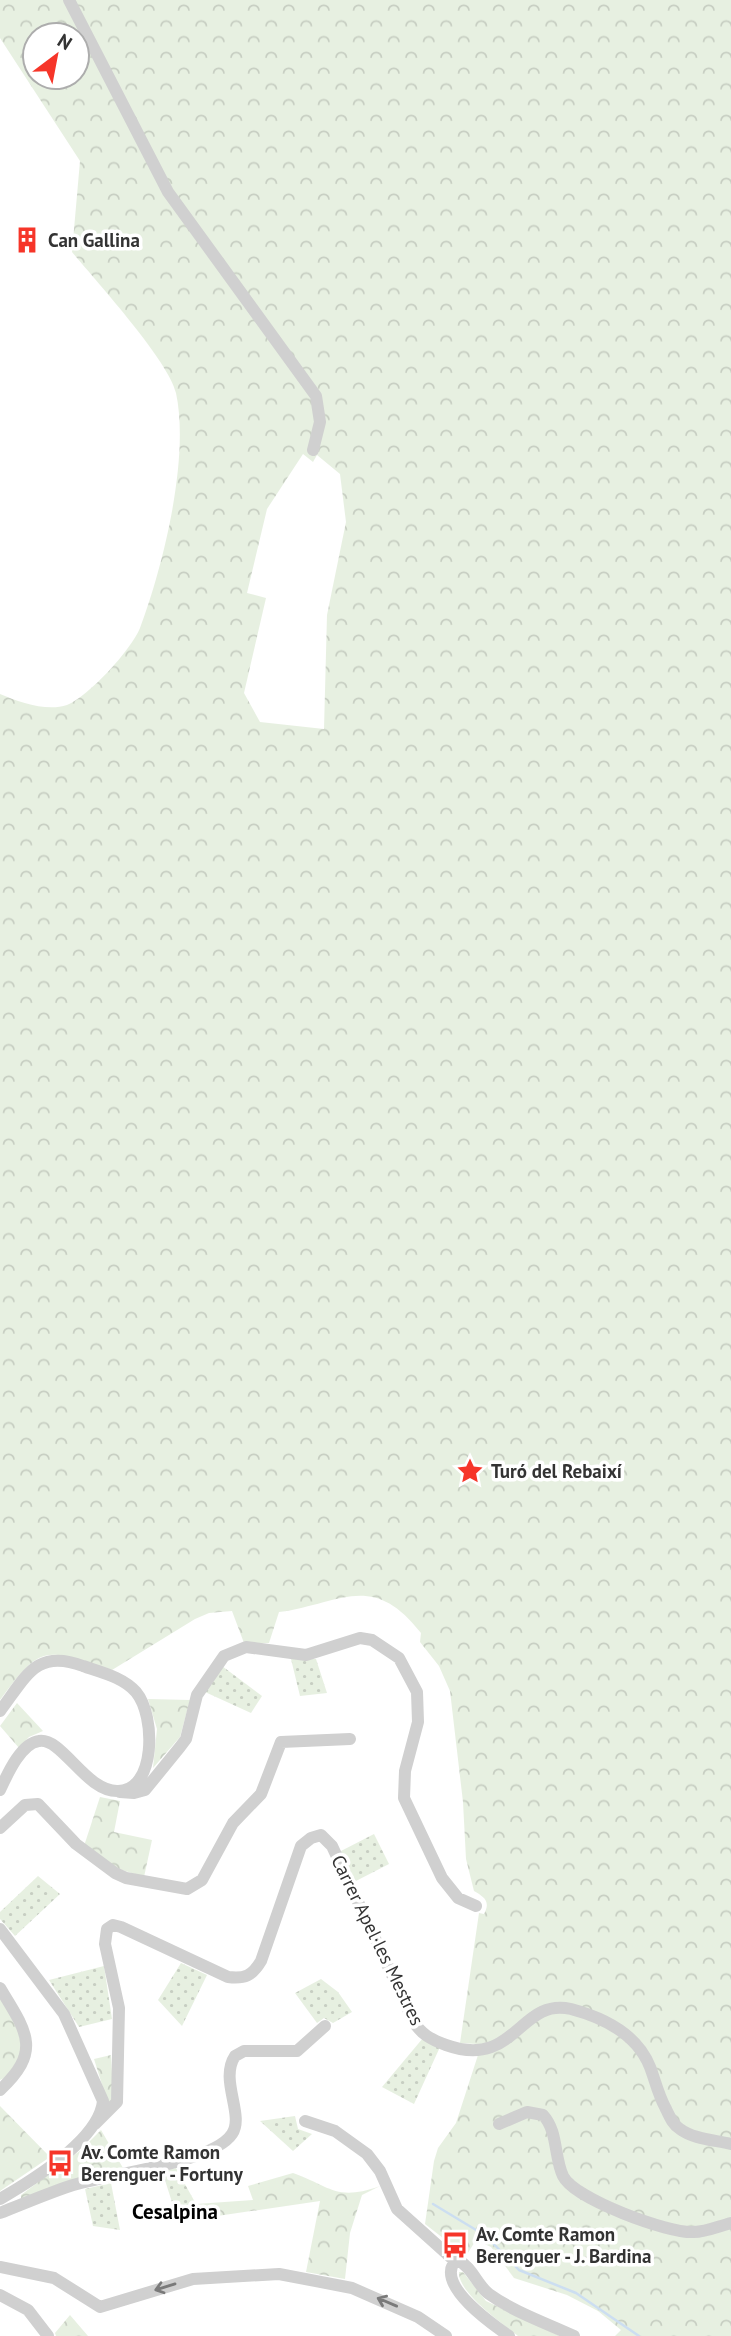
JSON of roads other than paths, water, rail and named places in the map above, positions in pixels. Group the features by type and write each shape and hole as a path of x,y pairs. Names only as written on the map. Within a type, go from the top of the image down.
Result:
{"street":[{"path":"69,0 168,192 316,396 320,422 313,450"},
{"path":"0,1790 27,1746 42,1740 55,1746 99,1786 120,1792 134,1793 145,1790 186,1739 197,1695 224,1656 246,1647 306,1655 360,1638 372,1640 400,1658 417,1692 418,1722 405,1771 404,1798 442,1878 458,1898 476,1906"},
{"path":"0,1711 35,1669 51,1659 68,1661 129,1685 146,1710 151,1743 139,1777 128,1789 120,1792"},
{"path":"0,1828 24,1805 37,1804 76,1844 115,1873 126,1878 187,1889 202,1881 233,1823 261,1794 281,1742 350,1739"},
{"name":"Carrer Apel·les Mestres","path":"95,2124 117,2102 119,2008 105,1944 107,1928 113,1925 121,1927 228,1977 243,1979 250,1976 261,1961 301,1846 316,1836 326,1838 332,1846 416,2027 433,2040 459,2049 480,2051 503,2043 532,2017 559,2008 612,2025 640,2048 662,2102 677,2127 696,2137 731,2144"},
{"path":"0,1929 57,2003 103,2095 103,2107 95,2124 80,2141 0,2199"},
{"path":"0,1988 18,2018 26,2046 24,2063 19,2073 0,2090"},
{"path":"0,2213 71,2186 186,2159 228,2139 235,2123 229,2079 235,2056 244,2051 297,2051 325,2026"},
{"path":"499,2124 527,2112 543,2115 550,2124 565,2180 575,2190 600,2203 692,2233 731,2223"},
{"path":"305,2121 335,2131 368,2154 380,2171 397,2208 456,2262 466,2264 482,2288 506,2305 574,2336"},
{"path":"456,2262 450,2270 458,2291 481,2315 509,2336"},
{"path":"0,2267 54,2278 100,2307 193,2279 288,2276 352,2288 418,2317 446,2336"},
{"path":"0,2295 28,2310 48,2336"}],"waterway":[{"path":"433,2204 486,2236 519,2270 576,2293 639,2336"}],"place":[{"name":"Can Gallina","path":"27,240"},
{"name":"Turó del Rebaixí","path":"470,1471"},
{"name":"Av. Comte Ramon Berenguer - Fortuny","path":"60,2163"},
{"name":"Av. Comte Ramon Berenguer - J. Bardina","path":"455,2245"}],"district":[{"name":"Cesalpina","path":"175,2211"}]}
